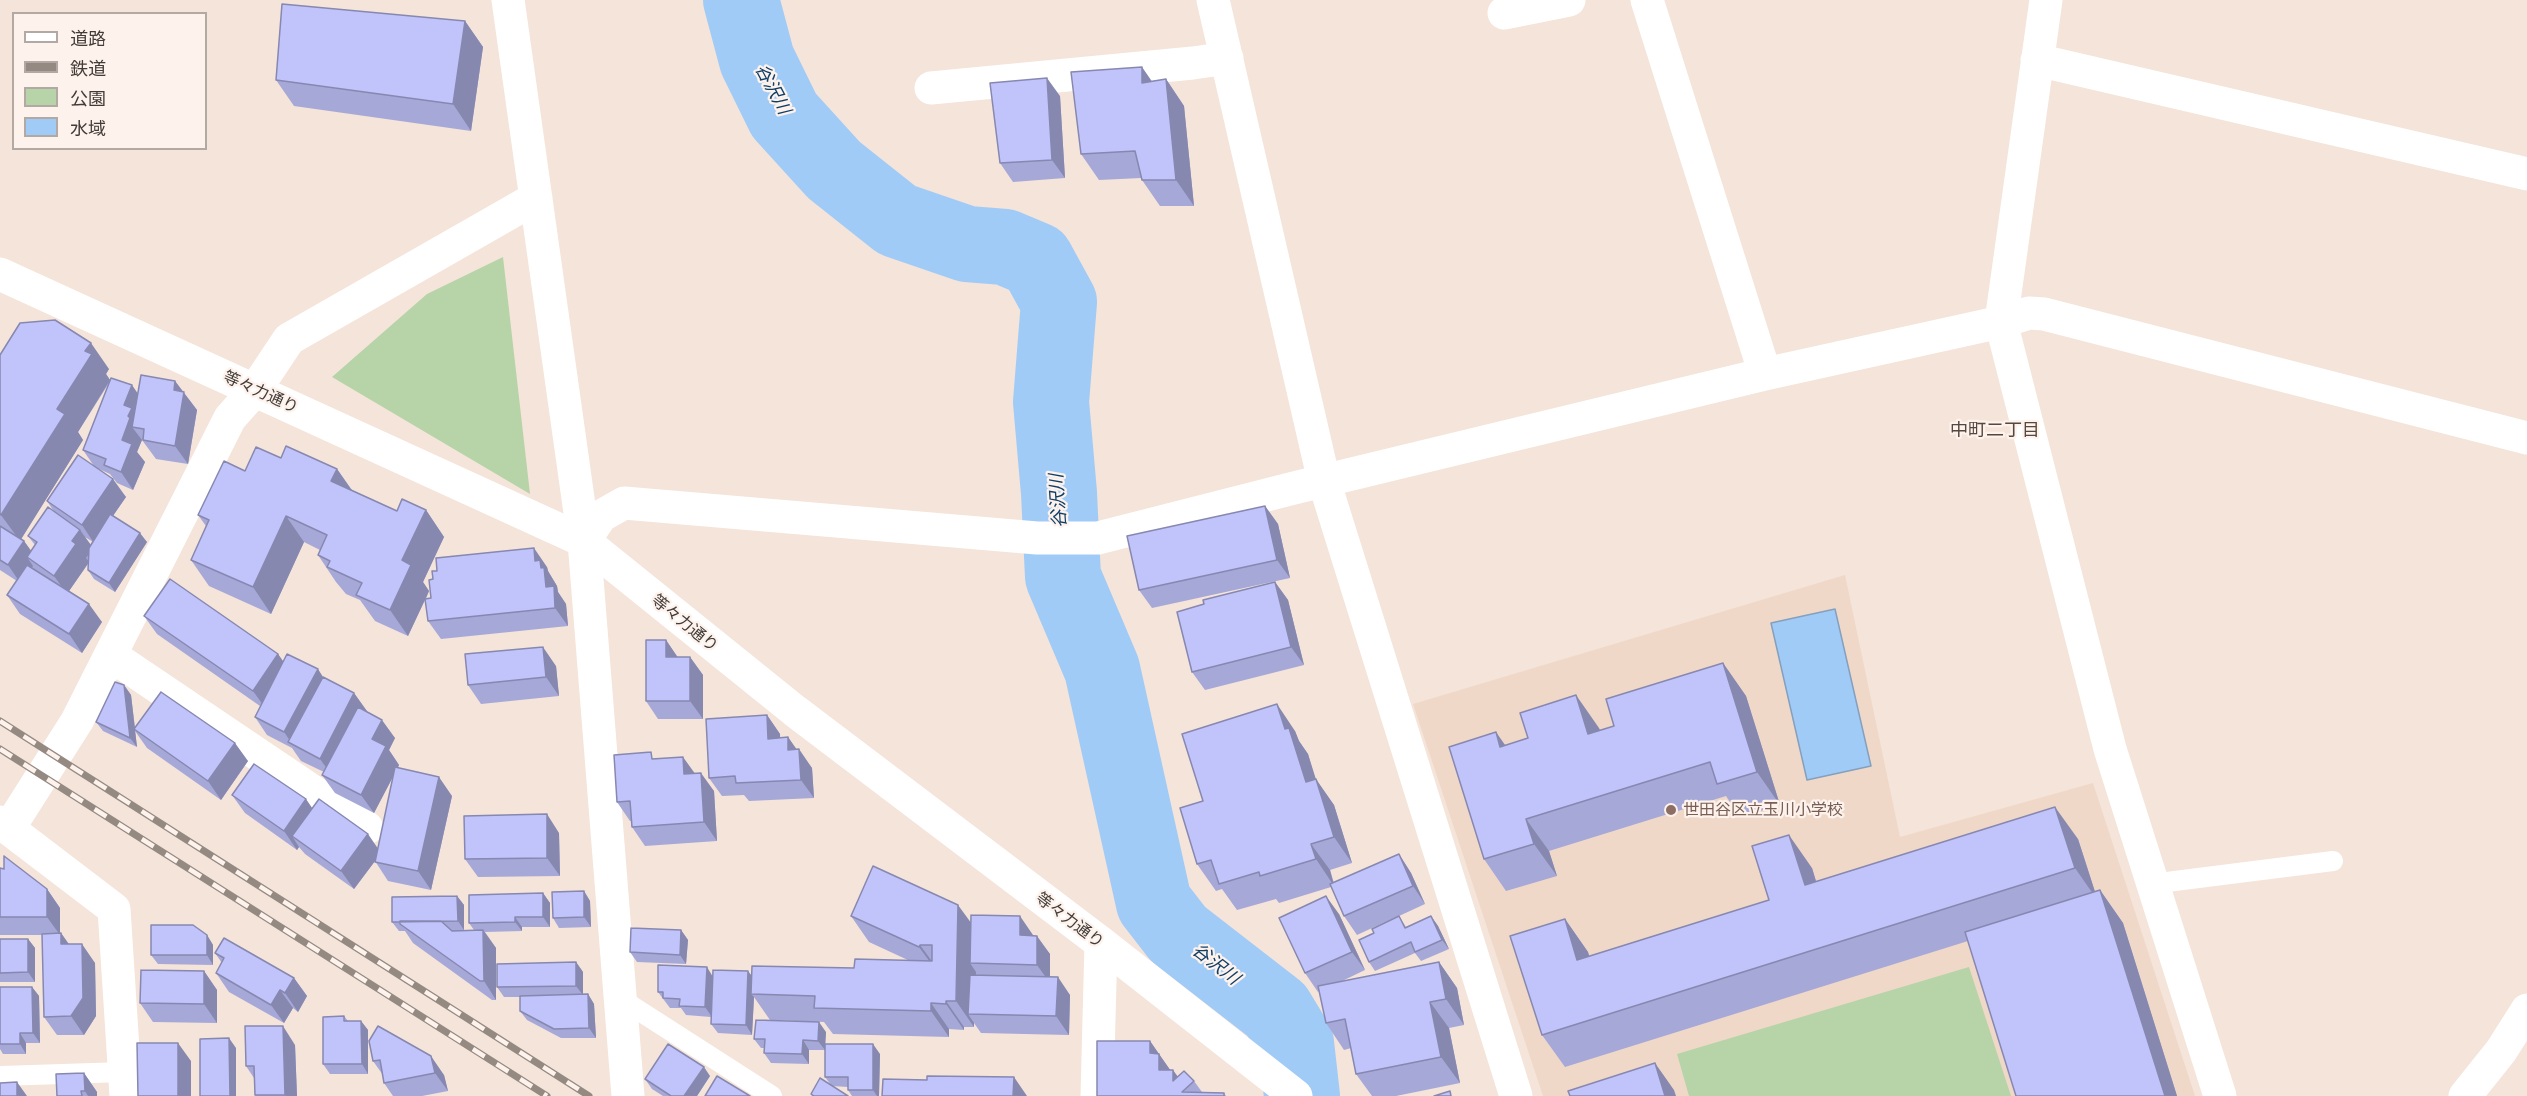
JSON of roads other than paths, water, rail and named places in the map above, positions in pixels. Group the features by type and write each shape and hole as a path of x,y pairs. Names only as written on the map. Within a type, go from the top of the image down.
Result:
{"street":[{"path":"508,0 584,541 628,1096"},
{"path":"1213,0 1324,481 1516,1096"},
{"path":"1504,14 1569,0"},
{"path":"1647,0 1765,374"},
{"path":"2046,0 2001,322 2110,749 2220,1096"},
{"path":"931,88 1227,58"},
{"path":"2037,60 2527,174"},
{"path":"125,1084 114,909 10,820 77,721 112,656 230,418 255,390 289,339 536,198"},
{"name":"等々力通り","path":"0,274 584,541 795,711 1101,943 1296,1096"},
{"path":"584,541 601,516 624,503 1037,538 1098,538 1765,374 2001,322 2029,313 2044,314 2527,438"},
{"path":"112,656 367,828"},
{"path":"1097,1096 1101,943"},
{"path":"2465,1096 2500,1051 2527,1010"}],"lane":[{"path":"2151,884 2333,861"},
{"path":"621,999 772,1096"},
{"path":"0,1076 125,1084"}],"water":[{"path":"1835,609 1871,766 1807,780 1771,623"}],"waterway":[{"name":"谷沢川","path":"741,0 757,60 784,115 834,170 897,220 967,244 1005,247 1036,260 1059,302 1051,402 1063,577 1102,669 1154,903 1178,934 1276,1010 1296,1043 1302,1096"}],"railway":[{"path":"0,721 589,1096"},
{"path":"0,749 547,1096"}],"place":[{"name":"世田谷区立玉川小学校","path":"1671,810"}],"district":[{"name":"中町二丁目","path":"1995,430"}]}
